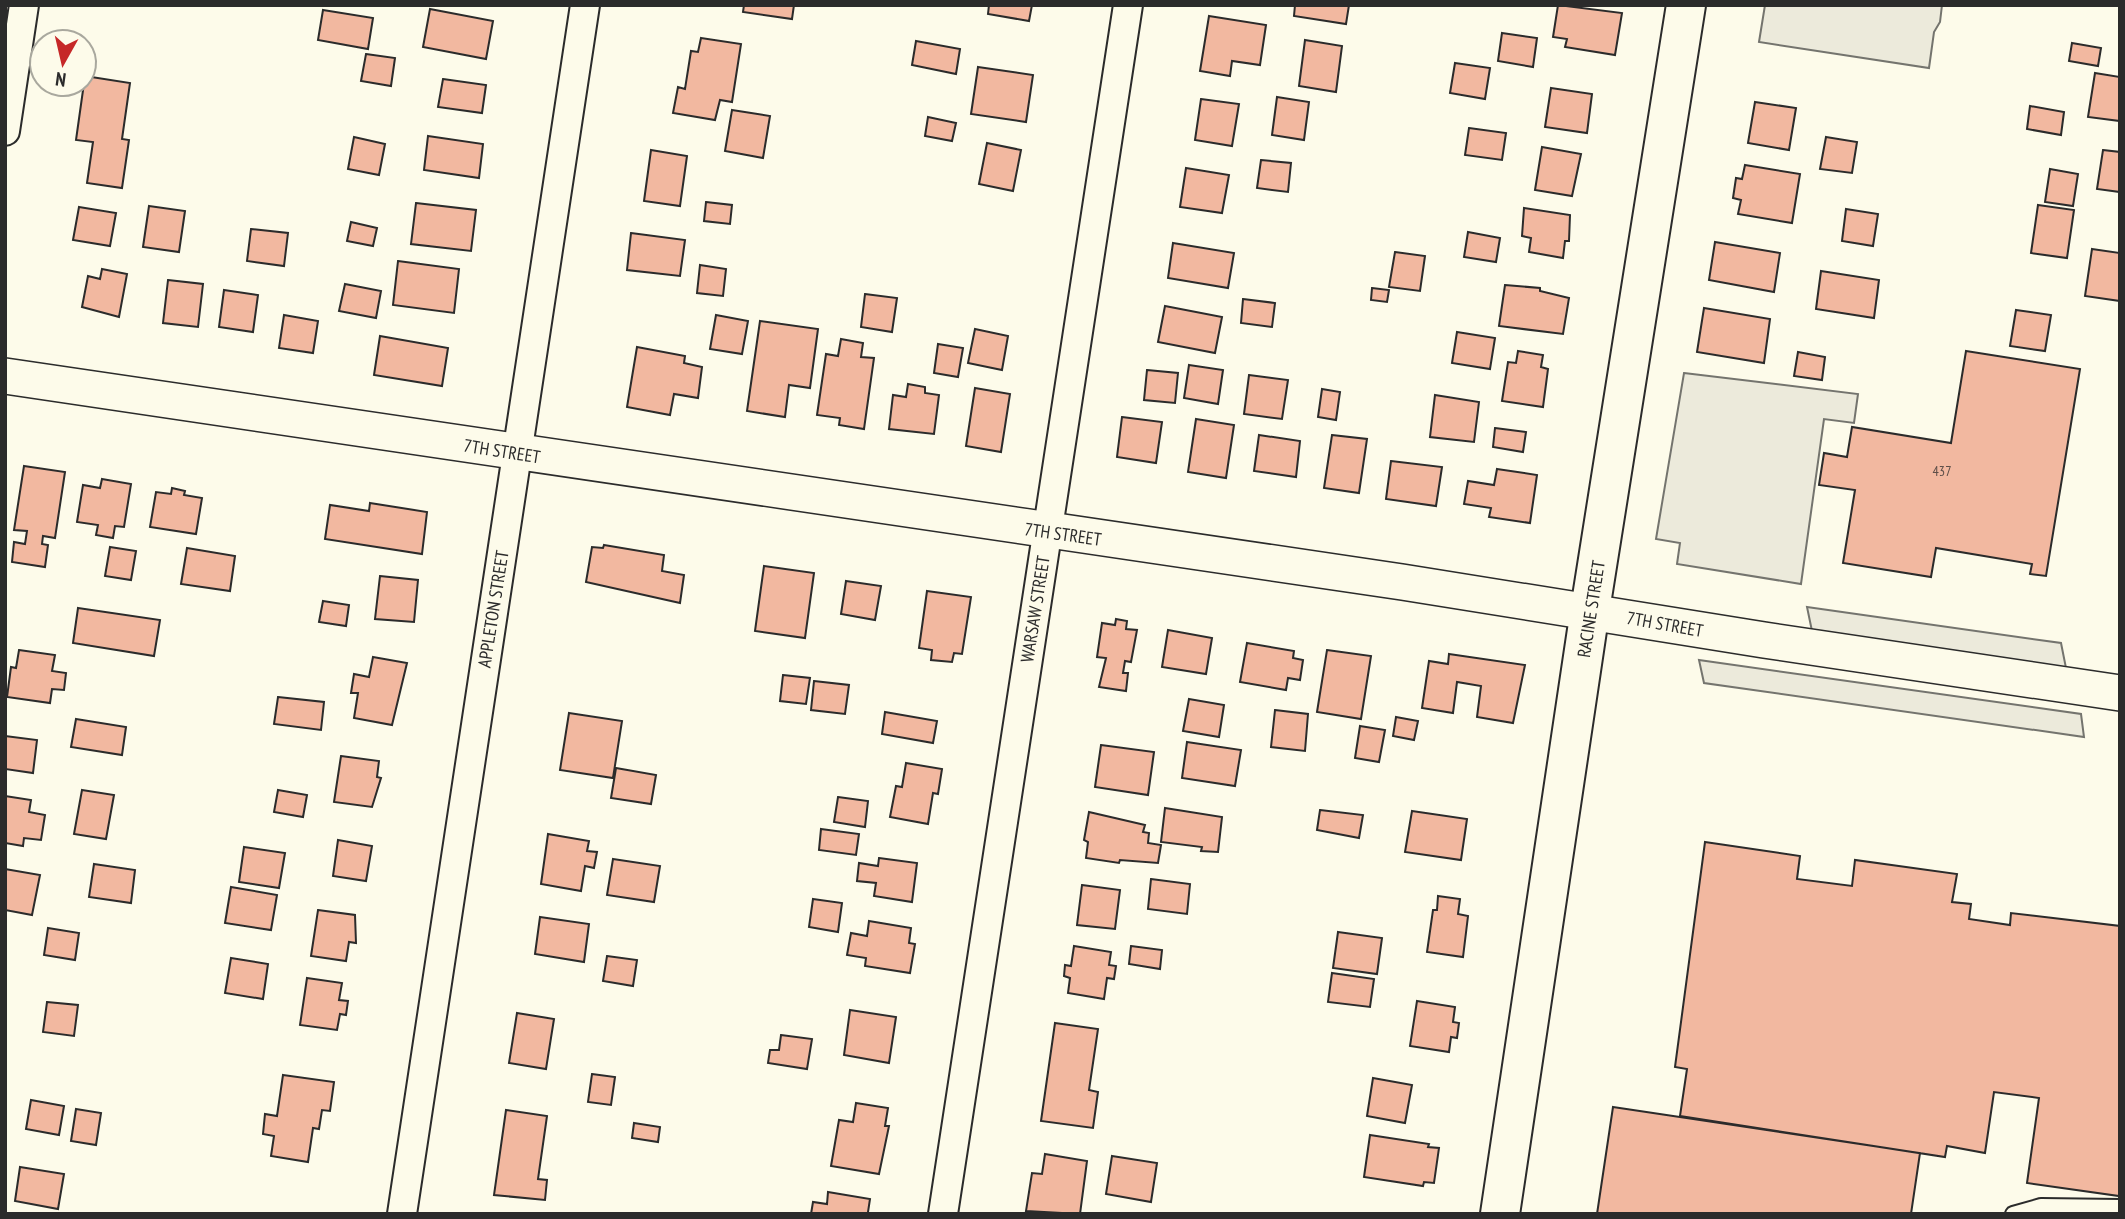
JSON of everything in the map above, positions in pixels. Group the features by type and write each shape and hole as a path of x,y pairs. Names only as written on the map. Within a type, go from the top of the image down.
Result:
{"main road":[{"name":"RACINE STREET","path":"1500,1214 1590,610 1686,5"}],"street":[{"path":"5,131 24,5"},
{"name":"APPLETON STREET","path":"402,1214 585,5"},
{"name":"WARSAW STREET","path":"943,1214 1128,5"},
{"name":"7TH STREET","path":"5,376 1590,610 1764,640 2120,693"}],"lane":[{"path":"2013,1214 2041,1206 2120,1207"}],"shaded area":[{"path":"1765,5 1942,5 1940,22 1934,32 1929,68 1759,42"},
{"path":"1684,373 1858,394 1854,423 1824,419 1801,584 1677,564 1680,543 1656,539"},
{"path":"1807,607 2061,643 2066,668 1812,631"},
{"path":"1699,660 2081,714 2084,737 1704,683"}],"building":[{"path":"744,5 794,5 792,19 743,12"},
{"path":"989,5 1032,5 1029,21 988,14"},
{"path":"1295,5 1349,5 1346,24 1294,16"},
{"path":"1558,5 1622,13 1615,55 1565,47 1567,39 1553,37"},
{"path":"430,9 493,21 486,59 423,47"},
{"path":"323,10 373,18 368,49 318,40"},
{"path":"1209,16 1266,25 1260,65 1232,61 1230,76 1200,71"},
{"path":"1502,33 1537,38 1533,67 1498,61"},
{"path":"701,38 741,44 732,102 720,100 715,120 673,113 678,87 685,89 691,51 698,52"},
{"path":"1305,40 1342,46 1336,92 1299,86"},
{"path":"916,41 960,49 956,74 912,65"},
{"path":"2072,43 2101,48 2098,66 2069,61"},
{"path":"366,54 395,58 391,86 361,81"},
{"path":"1455,63 1490,68 1485,99 1450,93"},
{"path":"978,67 1033,75 1026,122 971,114"},
{"path":"2095,73 2120,77 2120,121 2088,117"},
{"path":"98,78 130,83 122,139 129,140 122,188 87,183 93,142 76,140 82,98 98,98"},
{"path":"443,79 486,85 482,113 438,107"},
{"path":"1551,88 1592,94 1587,133 1545,127"},
{"path":"1277,97 1309,102 1304,140 1272,135"},
{"path":"1201,99 1239,104 1232,146 1195,140"},
{"path":"1755,102 1796,108 1789,150 1748,143"},
{"path":"2030,106 2064,112 2061,135 2027,129"},
{"path":"732,110 770,116 763,158 725,151"},
{"path":"928,117 956,123 952,141 925,136"},
{"path":"1469,128 1506,133 1502,160 1465,155"},
{"path":"428,136 483,144 479,178 424,170"},
{"path":"354,137 385,144 379,175 348,169"},
{"path":"1826,137 1857,142 1852,173 1820,169"},
{"path":"987,143 1021,150 1013,191 979,184"},
{"path":"1542,147 1581,154 1572,196 1535,190"},
{"path":"651,150 687,156 680,206 644,201"},
{"path":"2103,150 2120,152 2120,192 2097,189"},
{"path":"1261,160 1291,163 1288,192 1257,188"},
{"path":"1745,165 1800,174 1792,223 1738,214 1741,200 1733,198 1736,178 1742,179"},
{"path":"1186,168 1229,175 1222,213 1180,207"},
{"path":"2050,169 2078,174 2073,206 2045,202"},
{"path":"706,202 732,205 730,224 704,221"},
{"path":"416,203 476,210 471,251 411,244"},
{"path":"2038,205 2074,210 2067,258 2031,253"},
{"path":"149,206 185,211 179,252 143,247"},
{"path":"79,207 116,213 110,246 73,240"},
{"path":"1524,208 1570,215 1569,241 1565,241 1563,258 1529,252 1531,238 1522,236"},
{"path":"1846,209 1878,214 1873,246 1842,241"},
{"path":"351,222 377,228 373,246 347,241"},
{"path":"251,229 288,233 284,266 247,261"},
{"path":"1468,232 1500,238 1496,262 1464,257"},
{"path":"631,233 685,240 680,276 627,270"},
{"path":"1715,242 1780,253 1774,292 1709,280"},
{"path":"1173,243 1234,253 1228,288 1168,278"},
{"path":"2092,249 2120,253 2120,301 2085,296"},
{"path":"1395,252 1425,256 1420,291 1389,287"},
{"path":"398,261 459,269 454,313 393,305"},
{"path":"700,265 726,269 723,296 697,293"},
{"path":"102,269 127,274 119,317 82,307 88,276 100,279"},
{"path":"1821,271 1879,280 1874,318 1816,309"},
{"path":"168,280 203,284 198,327 163,323"},
{"path":"345,284 381,291 376,318 339,311"},
{"path":"1505,285 1540,288 1540,291 1569,298 1563,334 1499,326"},
{"path":"1372,288 1389,290 1387,302 1371,300"},
{"path":"224,290 258,295 253,332 219,327"},
{"path":"865,294 897,298 892,332 861,327"},
{"path":"1243,299 1275,303 1272,327 1241,323"},
{"path":"1165,306 1222,317 1215,353 1158,342"},
{"path":"1704,308 1770,319 1764,363 1697,352"},
{"path":"2016,310 2051,315 2045,351 2010,346"},
{"path":"284,315 318,321 313,353 279,348"},
{"path":"716,315 748,321 742,354 710,349"},
{"path":"760,321 818,329 810,388 789,385 785,417 747,411"},
{"path":"975,329 1008,336 1002,370 968,363"},
{"path":"1457,332 1495,338 1490,369 1452,363"},
{"path":"380,336 448,348 442,386 374,375"},
{"path":"841,339 863,343 861,357 874,358 864,429 839,425 840,418 817,415 826,354 838,356"},
{"path":"938,344 963,348 958,377 934,373"},
{"path":"637,347 685,356 684,363 702,367 698,398 674,394 670,415 627,407"},
{"path":"1518,351 1543,355 1541,367 1548,369 1543,407 1502,401 1508,362 1516,363"},
{"path":"1966,351 2080,369 2046,576 2030,574 2032,564 1936,548 1931,577 1843,563 1855,490 1819,485 1824,453 1847,457 1852,427 1951,443"},
{"path":"1798,352 1825,357 1822,380 1794,376"},
{"path":"1189,365 1223,370 1218,404 1184,398"},
{"path":"1147,370 1178,373 1175,403 1144,400"},
{"path":"1249,375 1288,380 1282,419 1244,414"},
{"path":"908,384 925,387 925,393 939,395 934,434 889,429 893,395 906,397"},
{"path":"975,388 1010,394 1001,452 966,446"},
{"path":"1322,389 1340,392 1336,420 1318,417"},
{"path":"1435,395 1479,402 1474,442 1430,437"},
{"path":"1122,417 1162,422 1156,463 1117,457"},
{"path":"1196,419 1234,425 1226,478 1188,472"},
{"path":"1495,428 1526,432 1523,452 1493,447"},
{"path":"1259,435 1300,441 1296,477 1254,471"},
{"path":"1332,435 1367,439 1359,493 1324,488"},
{"path":"1391,461 1442,467 1436,506 1386,499"},
{"path":"24,466 65,472 55,538 43,536 42,544 48,545 45,567 12,562 14,542 25,544 27,531 14,530"},
{"path":"1497,469 1537,475 1530,523 1489,517 1491,508 1464,504 1468,481 1494,485"},
{"path":"102,479 131,484 124,527 115,526 113,538 96,535 98,525 77,522 83,485 100,488"},
{"path":"172,488 185,491 184,495 202,498 196,534 150,527 156,492 171,494"},
{"path":"370,503 427,512 422,554 325,539 330,505 369,511"},
{"path":"604,545 664,555 662,571 684,575 680,603 586,582 592,547 603,548"},
{"path":"110,547 136,551 131,580 105,576"},
{"path":"187,548 235,556 230,591 181,584"},
{"path":"764,566 814,573 805,638 755,631"},
{"path":"380,576 418,580 414,622 375,619"},
{"path":"846,581 881,586 875,620 841,614"},
{"path":"927,591 971,597 962,654 954,653 952,662 931,660 932,650 919,648"},
{"path":"323,601 349,605 346,626 319,622"},
{"path":"78,608 160,620 154,656 73,643"},
{"path":"1116,619 1127,621 1126,629 1137,630 1131,662 1125,661 1123,673 1128,673 1126,691 1099,687 1106,658 1097,657 1102,623 1115,625"},
{"path":"1168,630 1212,638 1206,674 1162,667"},
{"path":"1247,643 1294,651 1293,658 1303,660 1300,680 1288,678 1286,690 1240,682"},
{"path":"19,650 55,655 52,671 66,673 64,690 52,689 50,703 7,697 11,667 16,668"},
{"path":"1327,650 1371,656 1361,719 1317,712"},
{"path":"1449,654 1525,665 1513,723 1477,717 1481,686 1457,682 1453,713 1422,708 1429,661 1448,664"},
{"path":"373,657 407,663 392,725 354,718 358,693 351,693 354,674 369,677"},
{"path":"783,675 810,678 806,704 780,701"},
{"path":"814,681 849,685 845,714 811,710"},
{"path":"278,697 324,702 321,730 274,724"},
{"path":"1189,699 1224,705 1219,737 1183,731"},
{"path":"1275,710 1308,714 1305,751 1271,747"},
{"path":"885,712 937,721 933,743 882,734"},
{"path":"569,713 622,721 613,778 560,770"},
{"path":"1396,717 1418,721 1414,740 1393,736"},
{"path":"76,719 126,727 122,755 71,747"},
{"path":"1360,726 1385,730 1379,762 1355,758"},
{"path":"5,736 37,740 33,773 5,769"},
{"path":"1187,742 1241,750 1235,786 1182,778"},
{"path":"1101,745 1154,752 1148,795 1095,787"},
{"path":"341,756 379,761 377,777 381,778 372,807 334,802"},
{"path":"906,763 942,769 938,794 933,793 928,824 890,817 896,786 902,787"},
{"path":"616,768 656,775 651,804 611,798"},
{"path":"82,790 114,795 106,839 74,834"},
{"path":"278,790 307,795 303,817 274,812"},
{"path":"5,796 31,800 29,812 45,815 41,840 24,838 23,846 5,843"},
{"path":"838,797 868,801 865,827 834,822"},
{"path":"1165,808 1222,817 1218,852 1201,851 1202,847 1161,842"},
{"path":"1320,810 1363,815 1359,838 1317,830"},
{"path":"1412,811 1467,819 1461,860 1405,852"},
{"path":"1089,812 1145,825 1143,832 1149,833 1148,843 1161,845 1158,863 1120,860 1119,863 1086,858 1088,842 1084,840"},
{"path":"821,829 859,834 856,855 819,850"},
{"path":"548,834 589,841 587,851 597,852 594,868 585,866 581,891 541,884"},
{"path":"338,840 372,846 366,881 333,876"},
{"path":"1705,842 1800,856 1797,879 1852,886 1855,860 1957,874 1952,902 1971,904 1969,919 2010,925 2011,913 2120,926 2119,1196 2027,1183 2039,1098 1994,1092 1985,1153 1947,1146 1945,1157 1680,1116 1687,1069 1675,1067"},
{"path":"244,847 285,853 279,888 239,882"},
{"path":"879,858 917,863 912,902 874,896 876,883 857,881 859,863 878,866"},
{"path":"613,859 660,866 654,902 607,895"},
{"path":"94,864 135,870 131,903 89,897"},
{"path":"5,869 40,875 32,915 5,910"},
{"path":"1151,879 1190,884 1187,914 1148,909"},
{"path":"1082,885 1120,890 1115,929 1077,925"},
{"path":"231,887 277,895 271,930 225,923"},
{"path":"1438,896 1460,899 1458,914 1468,916 1463,957 1427,952 1433,910 1437,910"},
{"path":"813,899 842,903 838,932 809,927"},
{"path":"318,910 355,915 356,943 349,942 346,961 311,956"},
{"path":"540,917 589,924 584,962 535,954"},
{"path":"869,921 911,928 909,943 915,944 910,973 865,966 866,958 847,955 851,933 867,936"},
{"path":"48,928 79,933 75,960 44,955"},
{"path":"1338,932 1382,938 1377,974 1333,968"},
{"path":"1074,946 1111,952 1109,965 1116,966 1114,979 1107,978 1104,999 1068,993 1070,978 1064,976 1065,965 1071,966"},
{"path":"1131,946 1162,950 1160,969 1129,964"},
{"path":"607,956 637,960 633,986 603,981"},
{"path":"231,958 268,964 263,999 225,993"},
{"path":"1332,973 1374,979 1370,1007 1328,1002"},
{"path":"307,978 342,983 339,1000 348,1001 346,1015 340,1014 337,1030 300,1025"},
{"path":"1417,1001 1455,1007 1453,1022 1459,1023 1457,1038 1451,1037 1449,1052 1410,1046"},
{"path":"47,1002 78,1005 74,1036 43,1032"},
{"path":"850,1010 896,1017 889,1063 844,1055"},
{"path":"517,1013 554,1019 546,1069 509,1063"},
{"path":"1055,1023 1098,1029 1089,1090 1098,1092 1093,1128 1041,1121"},
{"path":"781,1035 812,1039 807,1069 768,1063 770,1050 779,1050"},
{"path":"592,1074 615,1077 611,1105 588,1102"},
{"path":"283,1075 334,1082 330,1111 322,1110 319,1129 313,1128 308,1162 271,1156 274,1136 263,1134 265,1114 277,1116"},
{"path":"1373,1078 1412,1085 1405,1123 1367,1116"},
{"path":"31,1100 64,1106 59,1135 26,1129"},
{"path":"856,1103 888,1108 885,1126 889,1126 879,1174 831,1166 839,1120 853,1122"},
{"path":"1613,1107 1920,1153 1911,1214 1597,1214"},
{"path":"76,1109 101,1113 96,1145 71,1141"},
{"path":"506,1110 547,1116 538,1179 547,1180 545,1200 494,1195"},
{"path":"634,1123 660,1127 658,1142 632,1138"},
{"path":"1370,1135 1439,1148 1434,1183 1424,1182 1423,1186 1364,1177"},
{"path":"1045,1154 1087,1161 1080,1214 1026,1211 1032,1173 1042,1174"},
{"path":"1112,1156 1157,1163 1151,1202 1106,1194"},
{"path":"20,1167 64,1174 58,1209 15,1201"},
{"path":"828,1192 870,1199 868,1212 871,1214 811,1214 813,1202 827,1204"}]}
